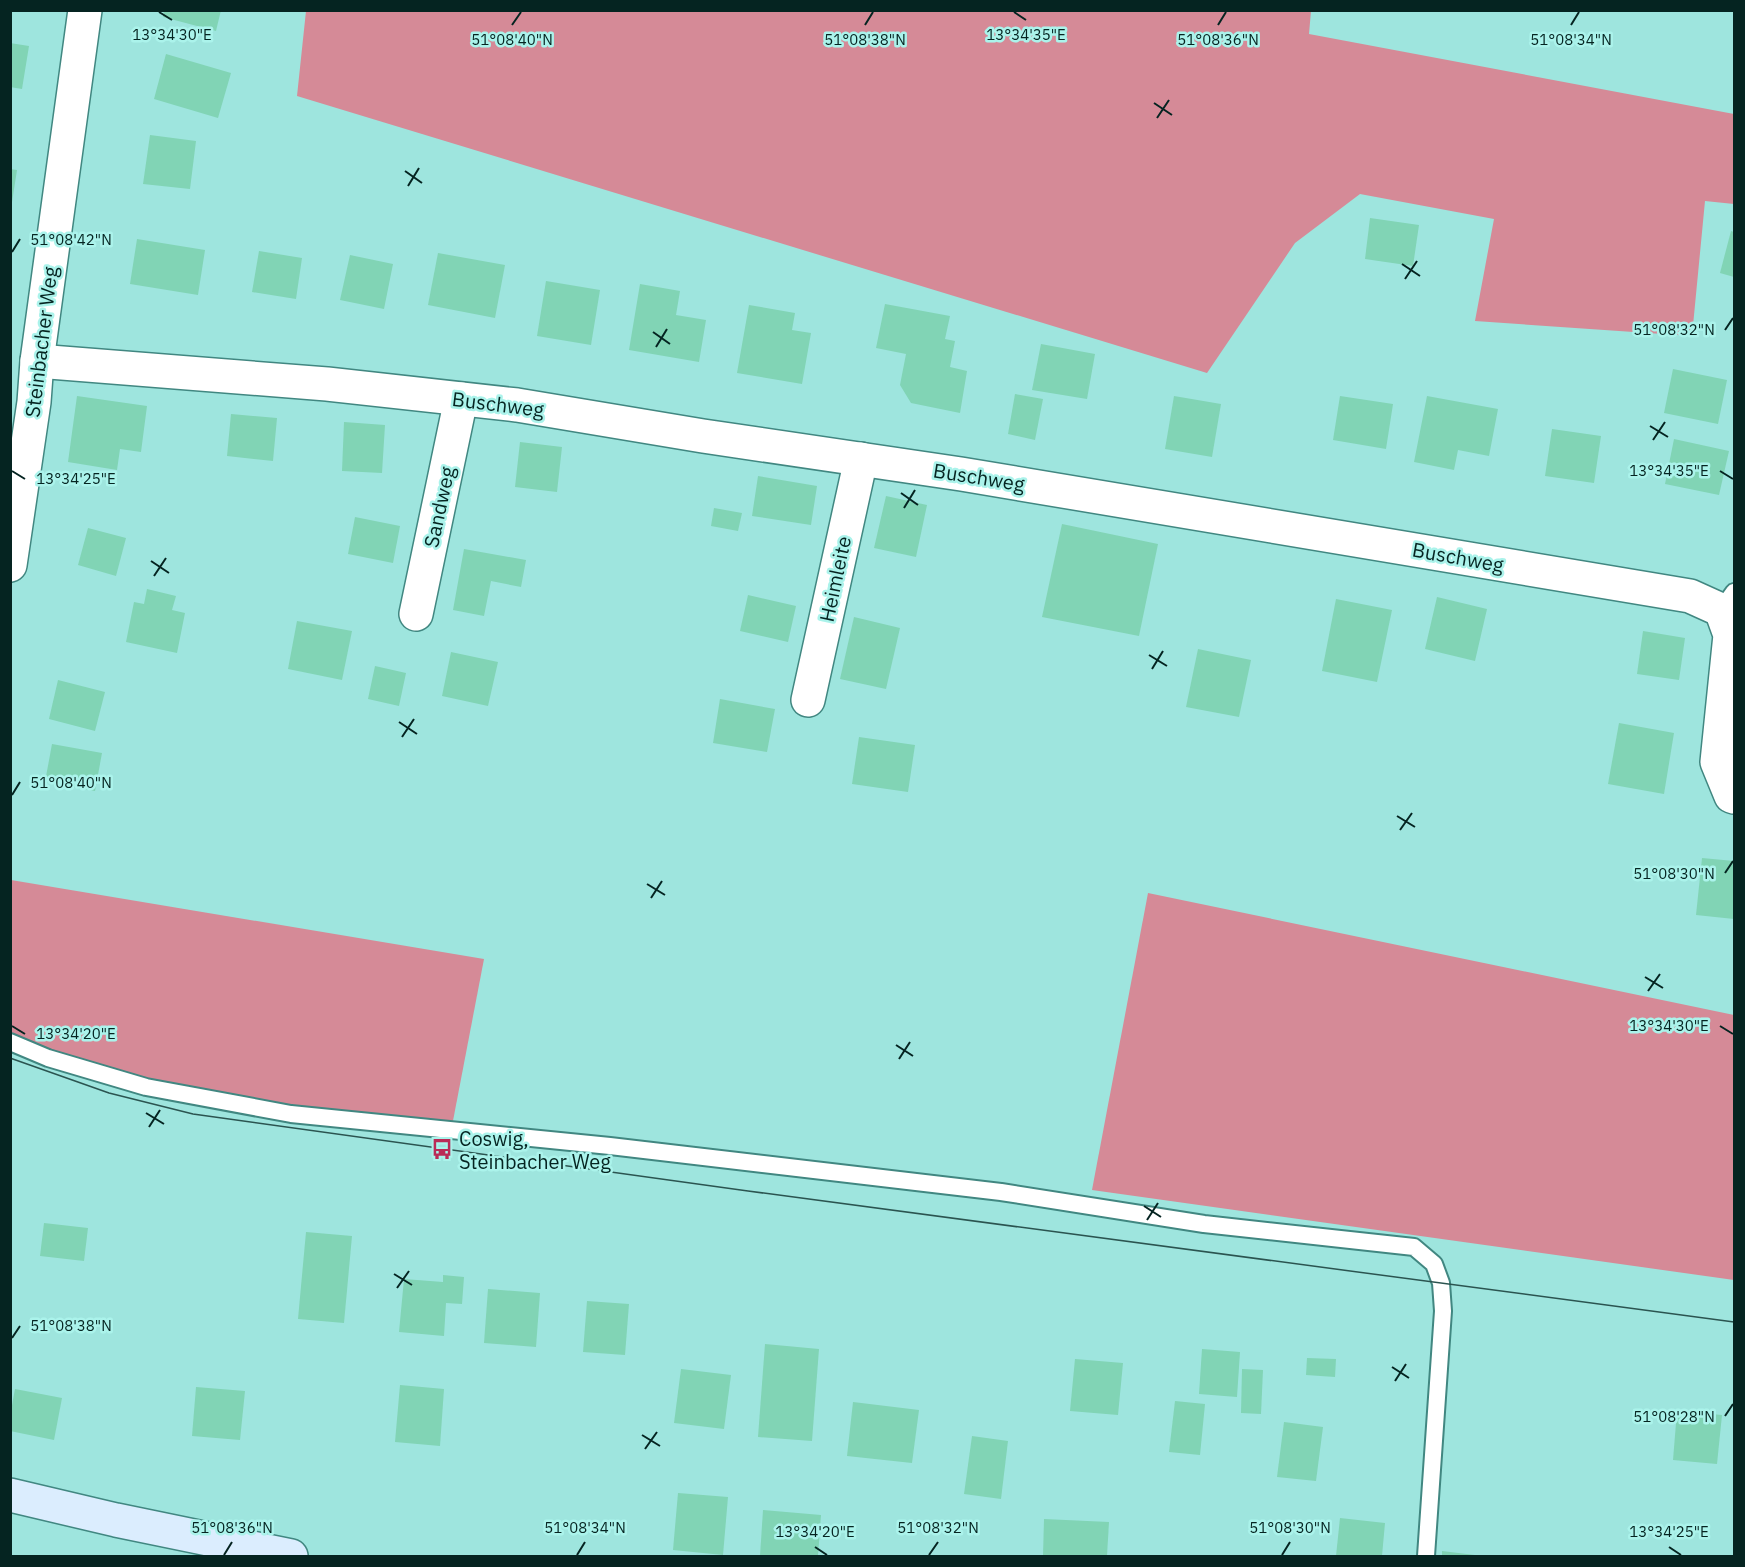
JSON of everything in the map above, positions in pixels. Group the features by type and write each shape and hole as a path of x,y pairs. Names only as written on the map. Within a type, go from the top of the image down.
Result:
{"main road":[{"path":"10,1495 291,1557"}],"street":[{"name":"Steinbacher Weg","path":"10,566 34,402 37,361 85,10"},
{"name":"Buschweg","path":"37,361 327,384 517,405 1249,521 1728,601 1730,635 1717,762 1731,796 1734,797"},
{"name":"Sandweg","path":"416,614 461,399"},
{"name":"Heimleite","path":"808,700 861,459"}],"lane":[{"path":"10,1042 48,1058 146,1086 291,1114 610,1146 990,1191 1204,1224 1414,1248 1434,1264 1441,1283 1443,1311 1426,1557"}],"shaded area":[{"path":"306,11 1311,11 1309,34 1734,114 1734,204 1705,201 1692,336 1475,321 1494,219 1360,194 1295,243 1207,373 297,96"},
{"path":"11,880 484,959 452,1126 192,1095 11,1038"},
{"path":"1148,893 1734,1015 1734,1280 1092,1190"}],"building":[{"path":"164,10 221,10 216,31 163,17"},
{"path":"10,43 29,46 22,89 10,87"},
{"path":"166,54 231,73 218,118 154,99"},
{"path":"150,135 196,141 190,189 143,184"},
{"path":"10,169 17,170 12,202 10,202"},
{"path":"1370,218 1419,225 1413,266 1365,259"},
{"path":"1731,231 1734,232 1734,277 1720,273"},
{"path":"137,239 205,250 198,295 130,284"},
{"path":"259,251 302,258 296,299 252,292"},
{"path":"438,253 505,265 495,318 428,305"},
{"path":"350,255 393,264 384,309 340,300"},
{"path":"546,281 600,290 591,345 537,336"},
{"path":"640,284 680,291 676,315 706,320 699,362 629,350"},
{"path":"885,304 950,316 945,339 955,341 950,367 967,371 960,413 911,403 900,385 906,354 876,348"},
{"path":"749,305 795,313 792,330 811,333 802,384 737,373"},
{"path":"1041,344 1095,354 1087,399 1032,390"},
{"path":"1673,369 1727,380 1718,424 1664,413"},
{"path":"1015,394 1043,399 1035,440 1008,434"},
{"path":"77,396 147,406 141,452 120,449 117,470 68,462"},
{"path":"1174,396 1221,404 1212,457 1165,449"},
{"path":"1340,396 1393,404 1386,449 1333,440"},
{"path":"1427,396 1498,409 1489,456 1458,450 1454,470 1414,462"},
{"path":"231,414 277,418 273,461 227,456"},
{"path":"344,422 385,425 382,473 342,471"},
{"path":"1552,429 1601,436 1594,483 1545,476"},
{"path":"1674,439 1729,451 1719,495 1665,484"},
{"path":"520,442 562,447 557,492 515,487"},
{"path":"758,476 817,486 811,525 752,516"},
{"path":"886,496 927,505 916,557 874,548"},
{"path":"714,508 742,513 738,531 711,526"},
{"path":"355,517 400,526 393,563 348,554"},
{"path":"1062,524 1158,544 1139,636 1042,617"},
{"path":"88,528 126,538 116,576 78,565"},
{"path":"464,549 526,560 521,587 491,581 484,616 453,610"},
{"path":"147,589 176,596 172,610 185,613 177,653 126,642 134,602 144,604"},
{"path":"748,595 796,606 788,642 740,631"},
{"path":"1437,597 1487,609 1475,661 1425,649"},
{"path":"1336,599 1392,610 1377,682 1322,671"},
{"path":"854,617 900,628 886,689 840,679"},
{"path":"297,621 352,631 342,680 288,669"},
{"path":"1643,631 1685,638 1679,680 1637,674"},
{"path":"1198,649 1251,660 1239,717 1186,707"},
{"path":"451,652 498,662 488,706 442,696"},
{"path":"375,666 406,673 399,706 368,699"},
{"path":"58,680 105,692 95,731 49,719"},
{"path":"720,699 775,709 767,752 713,743"},
{"path":"1619,723 1674,733 1664,794 1608,784"},
{"path":"859,737 915,745 908,792 852,784"},
{"path":"52,744 102,753 95,791 45,782"},
{"path":"1702,858 1734,861 1734,919 1696,915"},
{"path":"44,1223 88,1228 84,1261 40,1256"},
{"path":"306,1232 352,1236 344,1323 298,1319"},
{"path":"443,1275 464,1277 462,1304 446,1303 444,1336 399,1332 404,1279 443,1282"},
{"path":"488,1289 540,1293 536,1347 484,1343"},
{"path":"587,1301 629,1304 625,1355 583,1352"},
{"path":"765,1344 819,1349 812,1441 758,1437"},
{"path":"1202,1349 1240,1352 1237,1397 1199,1394"},
{"path":"1307,1358 1336,1359 1335,1377 1306,1375"},
{"path":"1075,1359 1123,1363 1118,1415 1070,1411"},
{"path":"681,1369 731,1375 724,1429 674,1423"},
{"path":"1242,1369 1263,1370 1261,1414 1241,1413"},
{"path":"400,1385 444,1389 440,1446 395,1442"},
{"path":"196,1387 245,1391 240,1440 192,1436"},
{"path":"15,1389 62,1398 54,1440 10,1431"},
{"path":"1175,1401 1205,1404 1200,1455 1169,1452"},
{"path":"853,1402 919,1410 912,1463 847,1456"},
{"path":"1677,1411 1722,1415 1717,1464 1673,1460"},
{"path":"1284,1422 1323,1427 1316,1481 1277,1477"},
{"path":"972,1436 1008,1441 1001,1499 964,1494"},
{"path":"678,1493 728,1497 723,1555 673,1550"},
{"path":"763,1510 821,1515 818,1556 760,1556"},
{"path":"1340,1518 1385,1523 1382,1556 1336,1556"},
{"path":"1044,1519 1109,1522 1107,1556 1043,1556"},
{"path":"1442,1551 1475,1555 1475,1556 1442,1556"}],"tram line":[{"path":"10,1058 109,1093 193,1114 748,1191 1734,1322"}],"place":[{"name":"Coswig, Steinbacher Weg","path":"442,1149"}]}
